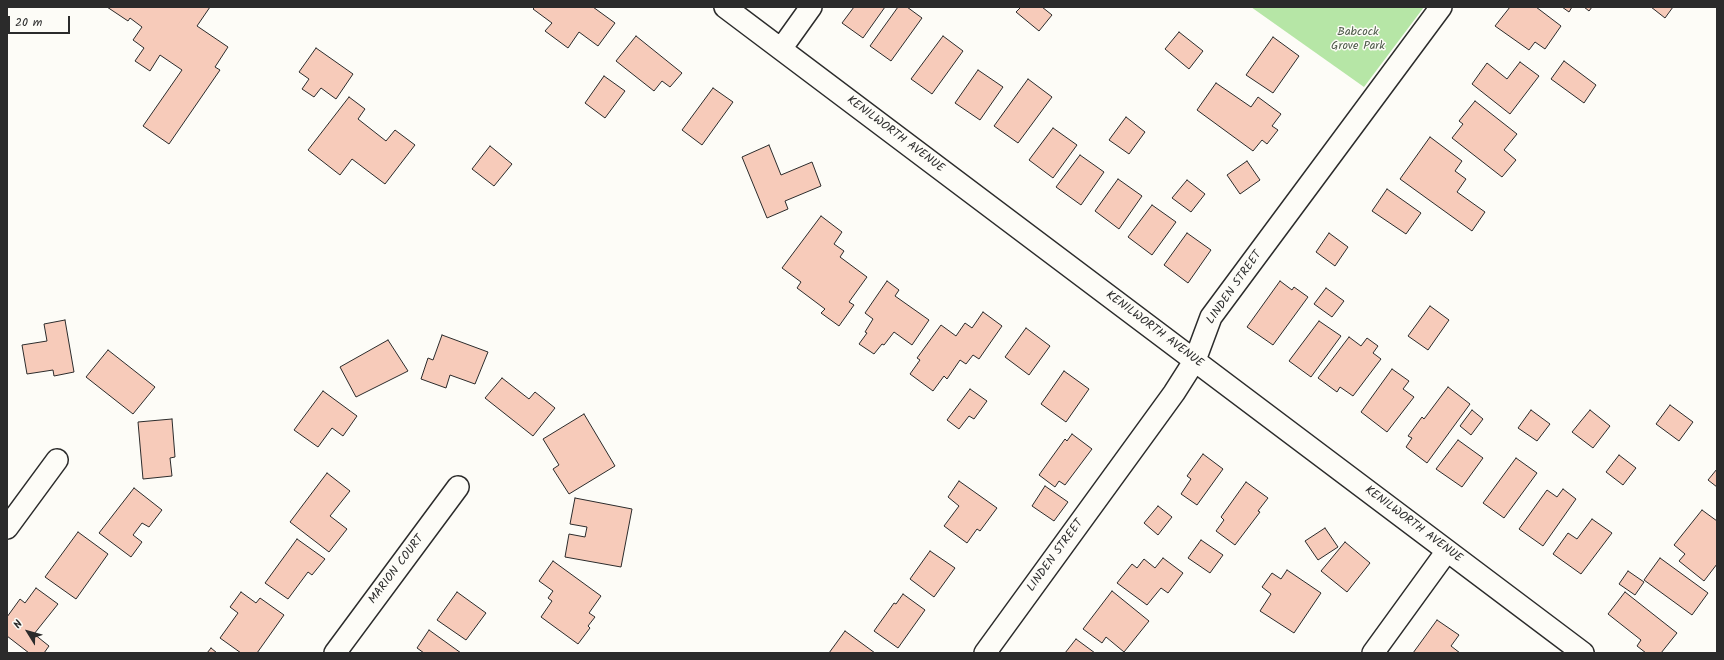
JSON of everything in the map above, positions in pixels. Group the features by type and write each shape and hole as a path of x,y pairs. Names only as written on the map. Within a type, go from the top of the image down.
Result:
{"street":[{"name":"KENILWORTH AVENUE","path":"725,7 1583,653"},
{"path":"780,49 811,7"},
{"name":"LINDEN STREET","path":"985,653 1174,393 1195,360 1211,317 1441,7"},
{"path":"7,528 57,460"},
{"name":"MARION COURT","path":"335,653 458,487"},
{"path":"1373,653 1447,551"}],"green space":[{"name":"Babcock Grove Park","path":"1251,7 1424,7 1364,87"}],"building":[{"path":"107,7 210,7 197,26 228,47 215,67 220,70 169,144 143,126 182,70 160,55 150,71 135,61 144,48 133,40 142,27 130,18 128,21"},
{"path":"535,7 593,7 615,23 598,46 579,32 568,48 545,31 552,23 533,9"},
{"path":"854,7 885,7 863,38 842,23"},
{"path":"898,7 907,7 922,18 891,61 870,46"},
{"path":"1021,7 1042,7 1052,15 1039,31 1016,12"},
{"path":"1510,7 1536,7 1561,26 1545,49 1535,42 1529,50 1495,26"},
{"path":"1562,7 1572,7 1569,12"},
{"path":"1584,7 1592,7 1589,11"},
{"path":"1651,7 1673,7 1665,18"},
{"path":"1179,32 1203,51 1189,69 1165,49"},
{"path":"636,36 682,73 670,87 662,81 654,91 616,61"},
{"path":"943,36 963,51 932,94 911,79"},
{"path":"1273,37 1299,56 1273,93 1246,75"},
{"path":"316,48 353,74 336,99 321,88 314,97 302,89 309,79 299,72"},
{"path":"1564,61 1596,85 1584,103 1551,79"},
{"path":"1520,62 1539,76 1510,114 1472,84 1487,63 1507,79"},
{"path":"978,70 1003,87 980,120 955,103"},
{"path":"604,76 625,91 605,118 585,103"},
{"path":"1028,79 1052,97 1018,143 994,126"},
{"path":"1216,83 1251,107 1258,97 1281,114 1272,126 1278,130 1267,144 1262,140 1253,151 1197,110"},
{"path":"713,88 733,102 702,145 682,130"},
{"path":"349,97 365,109 358,119 386,141 395,130 415,145 385,184 352,159 340,175 308,150"},
{"path":"1475,101 1517,134 1504,150 1516,160 1502,177 1452,138 1463,124 1459,121"},
{"path":"1126,117 1145,132 1129,154 1109,140"},
{"path":"1053,128 1077,145 1053,178 1029,160"},
{"path":"1430,137 1462,161 1455,171 1466,179 1457,192 1485,212 1472,231 1400,179"},
{"path":"769,145 781,175 812,162 821,186 785,201 788,209 767,218 742,157"},
{"path":"490,146 512,164 494,186 472,169"},
{"path":"1080,155 1104,172 1081,205 1056,187"},
{"path":"1247,161 1260,180 1240,194 1227,175"},
{"path":"1118,179 1142,196 1119,229 1095,211"},
{"path":"1187,180 1205,194 1191,212 1172,198"},
{"path":"1387,189 1421,213 1406,234 1372,211"},
{"path":"1152,205 1176,222 1152,255 1128,237"},
{"path":"821,216 842,232 834,244 844,251 840,257 867,277 849,302 854,305 839,326 821,313 825,309 797,288 801,282 782,268"},
{"path":"1187,233 1211,250 1188,283 1164,265"},
{"path":"1329,233 1348,247 1335,266 1316,252"},
{"path":"887,281 899,290 895,296 929,320 912,345 894,332 884,345 882,344 874,354 859,344 867,333 865,332 873,319 865,313"},
{"path":"1280,281 1292,290 1294,287 1308,297 1273,345 1247,327"},
{"path":"1326,288 1344,301 1332,317 1314,304"},
{"path":"1430,306 1449,320 1428,350 1408,336"},
{"path":"983,312 1002,326 979,359 973,355 966,364 960,360 947,379 944,376 933,391 910,374 920,360 917,358 941,325 956,336 965,323 972,328"},
{"path":"65,320 74,372 54,376 53,370 27,374 22,345 47,341 44,324"},
{"path":"1319,321 1341,336 1311,377 1289,361"},
{"path":"1026,328 1050,346 1029,375 1005,357"},
{"path":"442,335 488,352 475,384 450,375 446,388 421,379 428,358 433,360"},
{"path":"1349,337 1361,346 1367,338 1378,346 1373,353 1381,359 1353,396 1340,387 1337,392 1318,378"},
{"path":"388,340 408,371 356,397 340,367"},
{"path":"108,350 155,387 133,414 86,377"},
{"path":"1392,369 1409,381 1403,389 1414,397 1387,432 1361,412"},
{"path":"1064,371 1089,389 1066,422 1041,404"},
{"path":"502,378 529,399 535,392 555,408 533,436 485,398"},
{"path":"1448,387 1470,404 1427,463 1406,447 1412,438 1408,436 1422,417 1424,419"},
{"path":"970,389 987,401 974,419 969,416 959,429 947,420"},
{"path":"323,391 357,416 343,436 332,428 318,447 294,430"},
{"path":"1670,405 1693,422 1679,441 1656,424"},
{"path":"1472,410 1483,419 1471,435 1460,426"},
{"path":"1531,410 1550,424 1537,441 1518,428"},
{"path":"1590,410 1610,426 1593,448 1572,432"},
{"path":"584,414 615,466 569,494 553,469 559,465 543,439"},
{"path":"172,419 175,457 170,458 172,476 143,479 138,422"},
{"path":"1072,434 1092,449 1065,485 1059,481 1055,487 1039,475 1065,439 1067,441"},
{"path":"1458,440 1483,458 1462,487 1436,469"},
{"path":"1203,454 1223,469 1197,505 1181,494 1191,479 1187,476"},
{"path":"1619,455 1636,468 1623,485 1606,472"},
{"path":"1516,458 1537,473 1504,518 1483,503"},
{"path":"1717,469 1717,487 1708,480"},
{"path":"327,473 350,491 330,516 347,529 329,552 290,522"},
{"path":"959,481 997,508 980,531 977,529 967,543 944,526 959,506 948,497"},
{"path":"1246,482 1268,498 1258,511 1260,512 1235,545 1216,531 1224,520 1221,517"},
{"path":"1045,486 1068,502 1054,521 1032,506"},
{"path":"134,488 162,510 149,527 142,523 133,535 142,542 131,557 99,533"},
{"path":"1563,489 1576,499 1543,546 1519,529 1547,490 1557,497"},
{"path":"575,498 632,509 621,567 565,557 569,534 585,537 587,527 570,524"},
{"path":"1158,506 1172,517 1158,535 1144,523"},
{"path":"1702,510 1717,521 1717,564 1704,581 1679,561 1685,554 1674,545"},
{"path":"1592,519 1612,533 1581,574 1553,554 1568,533 1577,539"},
{"path":"1325,528 1338,547 1318,560 1305,541"},
{"path":"78,532 108,554 76,599 45,577"},
{"path":"297,539 325,559 312,575 308,572 288,599 265,583"},
{"path":"1201,540 1223,555 1210,573 1188,558"},
{"path":"1345,542 1370,563 1347,592 1321,571"},
{"path":"930,551 955,568 934,597 910,579"},
{"path":"1163,558 1183,573 1168,593 1161,588 1147,605 1117,583 1132,564 1137,568 1144,559 1155,568"},
{"path":"1660,558 1708,593 1692,615 1644,580"},
{"path":"553,561 601,596 589,613 595,617 588,626 590,628 578,644 541,617 552,601 548,598 553,591 539,581"},
{"path":"1287,570 1321,593 1294,633 1260,611 1271,594 1262,587 1272,573 1281,579"},
{"path":"1628,571 1644,582 1635,595 1619,584"},
{"path":"36,588 58,604 34,634 49,646 44,653 29,653 7,636 7,617 20,599 25,603"},
{"path":"1112,591 1149,621 1124,652 1106,637 1102,643 1083,629"},
{"path":"241,592 256,603 260,598 284,615 257,653 241,653 220,638 238,613 230,607"},
{"path":"457,592 486,613 466,640 437,620"},
{"path":"1625,592 1677,633 1661,653 1646,653 1637,646 1641,640 1608,614"},
{"path":"903,594 925,610 898,648 874,631 894,603 896,604"},
{"path":"1437,620 1459,635 1451,646 1460,653 1413,653"},
{"path":"429,630 461,653 424,653 417,648"},
{"path":"845,631 875,653 829,653"},
{"path":"1076,639 1095,653 1065,653"},
{"path":"211,648 217,653 207,653"}]}
